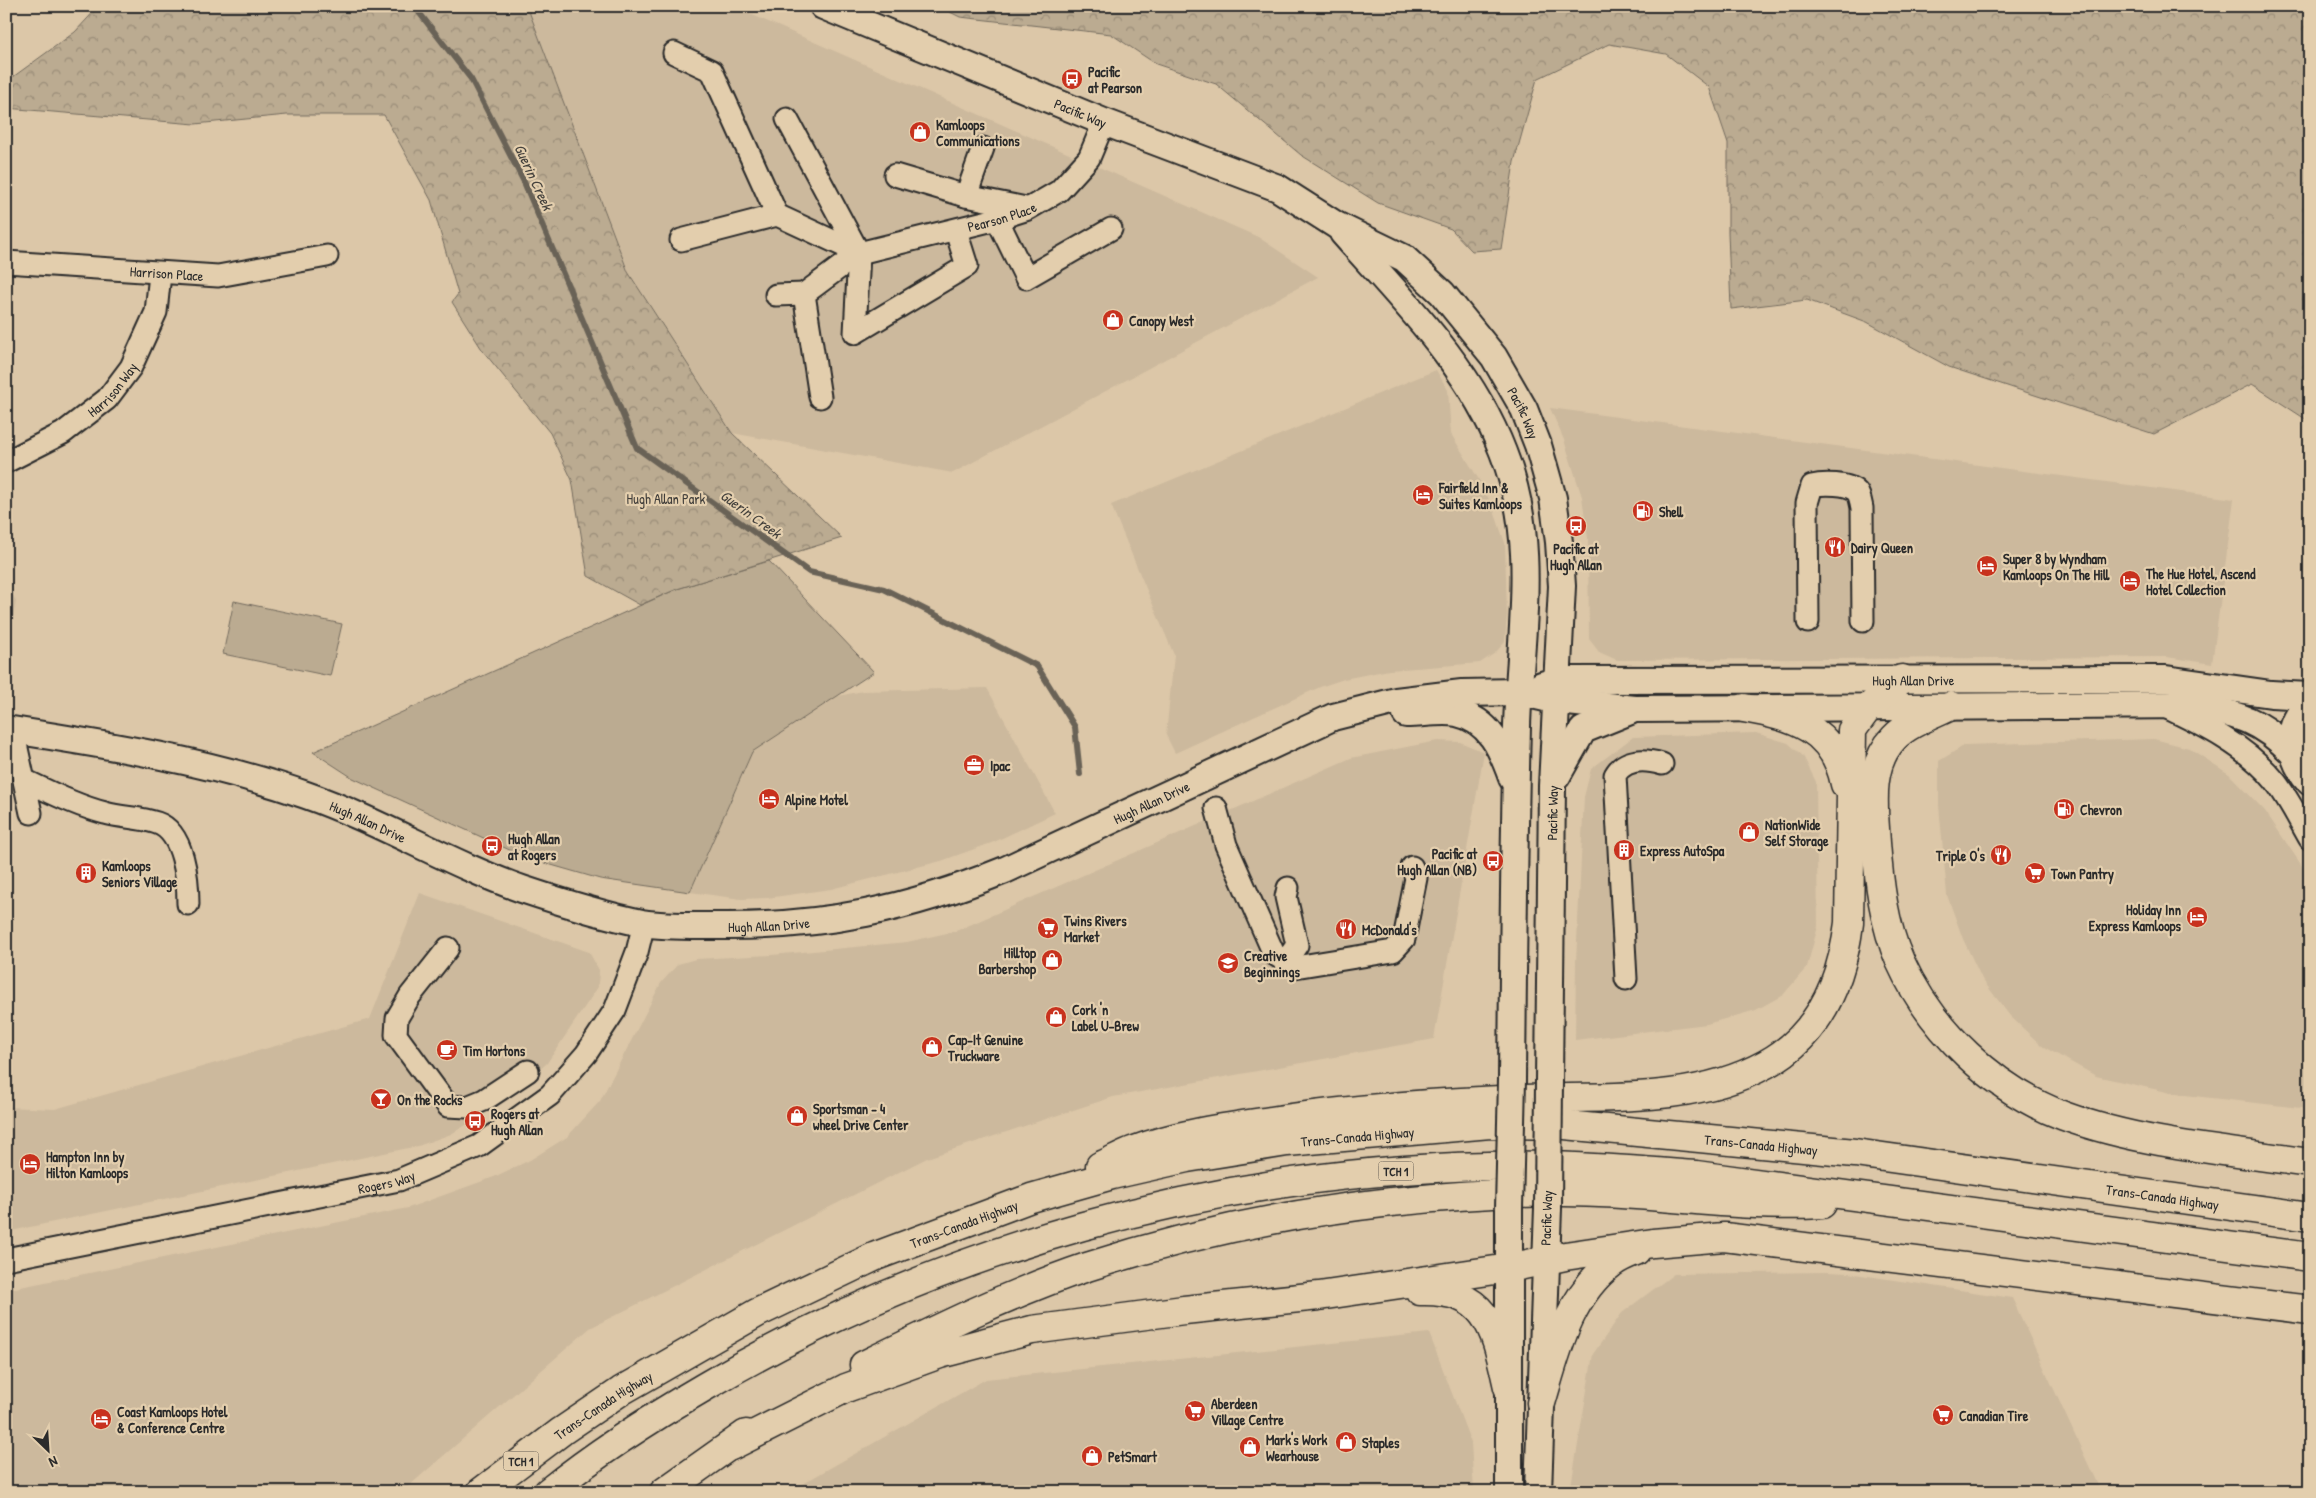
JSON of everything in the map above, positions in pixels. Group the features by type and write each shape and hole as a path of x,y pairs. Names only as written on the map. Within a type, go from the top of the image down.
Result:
{"highway":[{"path":"1031,1198 1136,1149 1191,1135 1249,1124 1336,1111 1433,1102 1647,1096 1697,1089 1744,1075 1768,1063 1801,1038 1827,1002 1836,981 1846,946 1849,922 1849,805 1852,730 1868,708 1902,679"},
{"path":"1951,706 1924,719 1894,738 1884,752 1875,775 1877,847 1888,927 1900,960 1930,1012 1971,1058 1987,1071 2032,1102 2063,1115 2092,1125 2177,1144 2310,1163"},
{"path":"1744,708 1793,719 1823,738 1842,769 1849,805"},
{"name":"Trans-Canada Highway","path":"481,1492 562,1431 621,1391 757,1313 876,1256 1031,1198 1112,1175 1187,1158 1353,1135 1500,1124 1574,1126 1855,1153 2310,1217"},
{"name":"TCH 1","path":"548,1492 578,1468 640,1425 722,1376 828,1320 972,1261 1125,1214 1238,1190 1318,1179 1410,1170 1491,1165 1608,1169 1696,1175 2310,1257"},
{"path":"664,1492 731,1446 772,1414 829,1382 1004,1299 1084,1268 1222,1228 1347,1206 1491,1193 1564,1192 1663,1195 1779,1206 1893,1201"},
{"path":"731,1446 846,1388 940,1354 1032,1330 1319,1296 1509,1268 1544,1260 1653,1242 1724,1237 2310,1310"},
{"path":"1541,1403 1559,1340 1583,1292 1613,1262 1653,1242"},
{"path":"1319,1296 1446,1291 1465,1298 1474,1303 1489,1324 1500,1352 1508,1387"}],"main road":[{"name":"Pacific Way","path":"822,6 1104,122 1278,188 1336,225 1404,258 1442,293 1479,336 1508,380 1524,409 1538,445 1553,498 1562,586 1552,786 1548,1208 1544,1260 1538,1492"},
{"name":"Pacific Way","path":"1336,225 1412,309 1450,356 1489,420 1504,453 1519,506 1526,588 1519,692 1516,788 1509,1208 1508,1387 1510,1492"},
{"path":"1450,356 1479,336"},
{"name":"Hugh Allan Drive","path":"10,729 188,760 266,782 353,814 442,856 521,888 582,907 644,923 698,926 770,926 837,920 916,902 953,891 1005,870 1334,717 1396,701 1431,696 1558,690 1902,679 2166,679 2271,694 2310,696"},
{"name":"Hugh Allan Drive","path":"1558,690 1635,708 2194,705 2260,725 2292,752"},
{"path":"2310,704 2297,720 2292,736 2292,752 2298,769 2310,783"},
{"path":"1552,786 1582,730 1635,708"},
{"path":"1334,717 1456,713 1471,718 1487,729 1497,742 1516,788"}],"street":[{"path":"674,53 712,71 777,215"},
{"path":"787,120 859,253 855,333 967,266 956,231"},
{"name":"Pearson Place","path":"859,253 956,231 1028,209 1059,192 1089,158 1104,122"},
{"path":"966,196 983,148"},
{"path":"895,175 966,196 1028,209"},
{"path":"682,240 777,215 859,253"},
{"path":"997,219 1026,278 1111,229"},
{"path":"776,295 804,294 859,253"},
{"name":"Harrison Place","path":"6,262 160,274 218,276 326,256"},
{"name":"Harrison Way","path":"6,462 63,433 107,399 132,367 156,312 160,274"},
{"path":"804,294 820,397"},
{"path":"1808,622 1807,503 1812,486 1820,484 1847,487 1856,491 1860,499 1862,508 1863,621"},
{"path":"2160,705 2207,728 2244,751 2275,780 2310,840"},
{"path":"10,729 31,813"},
{"path":"1626,980 1615,775 1619,767 1631,762 1647,759 1662,764"},
{"path":"24,780 62,798 105,814 160,824 175,839 183,858 188,882 188,904"},
{"path":"1216,808 1226,845 1274,954 1296,967 1392,951 1404,939 1416,878 1412,867"},
{"path":"1285,962 1297,945 1286,897 1288,888"},
{"name":"Rogers Way","path":"6,1259 399,1180 479,1146 550,1095 586,1054 616,1010 637,952 644,923"},
{"path":"448,948 410,996 397,1018 396,1035 448,1106 467,1107 484,1100 528,1071"}],"shaded area":[{"path":"527,6 732,6 1258,237 1318,277 953,473 732,433 628,272"},
{"path":"1436,370 1448,390 1451,434 1481,483 1493,508 1505,543 1507,615 1505,642 1495,653 1480,663 1389,670 1344,679 1320,687 1175,753 1166,735 1174,655 1111,505"},
{"path":"1550,408 2234,499 2212,664 2167,657 1617,660 1599,652 1589,639 1588,538 1582,497 1564,440"},
{"path":"6,582 16,601 6,657"},
{"path":"987,688 1055,813 994,842 941,861 831,889 767,898 741,899 690,892 752,752 838,696 863,691"},
{"path":"1756,733 1788,743 1803,756 1816,782 1818,926 1807,967 1783,995 1756,1010 1707,1024 1575,1040 1576,962 1584,797 1591,769 1633,737"},
{"path":"2154,739 2189,748 2229,774 2265,811 2310,878 2310,1109 2176,1094 2096,1076 2042,1046 2010,1016 1982,979 1963,939 1947,895 1939,805 1939,761 1965,745"},
{"path":"1437,741 1460,742 1484,752 1434,1039 1113,1097 927,1158 590,1328 402,1492 6,1492 6,1290 408,1208 494,1177 530,1160 567,1137 600,1101 661,983 678,964 696,959 772,955 907,942 956,931 1351,758"},
{"path":"420,893 589,952 599,970 598,987 547,1063 519,1089 486,1113 451,1134 418,1146 6,1232 6,1107 55,1109 370,1019"},
{"path":"1848,1273 2012,1298 2101,1492 1570,1492 1593,1354 1622,1313 1674,1274"},
{"name":"Aberdeen Village Centre","path":"1429,1333 1471,1443 1474,1492 788,1492 986,1379"}],"green space":[{"name":"Hugh Allan Park","path":"99,6 527,6 628,272 732,433 842,538 677,589 640,605 588,576 572,480 550,433 483,351 452,302 458,294 431,200 384,115 287,115 195,124 6,108 6,82 75,32"},
{"path":"938,6 2310,6 2310,422 2252,384 2154,434 1949,367 1867,322 1807,300 1731,309 1728,232 1728,143 1709,87 1666,54 1609,44 1537,79 1514,162 1501,249 1472,251 1451,229 1378,203 1301,155 1216,84 1156,64 1111,34 960,17"},
{"path":"769,561 874,672 752,752 690,892 600,879 527,858 353,778 313,752 677,589"},
{"path":"234,601 342,624 330,676 223,654"}],"waterway":[{"name":"Guerin Creek","path":"414,6 471,79 524,182 637,448 809,572 884,589 1037,666 1075,727 1080,774"}],"place":[{"name":"Pacific at Pearson","path":"1072,79"},
{"name":"Kamloops Communications","path":"920,132"},
{"name":"Canopy West","path":"1113,320"},
{"name":"Fairfield Inn & Suites Kamloops","path":"1423,495"},
{"name":"Shell","path":"1643,511"},
{"name":"Pacific at Hugh Allan","path":"1576,526"},
{"name":"Dairy Queen","path":"1835,547"},
{"name":"Super 8 by Wyndham Kamloops On The Hill","path":"1987,566"},
{"name":"The Hue Hotel, Ascend Hotel Collection","path":"2130,581"},
{"name":"Ipac","path":"974,765"},
{"name":"Alpine Motel","path":"769,799"},
{"name":"Chevron","path":"2064,809"},
{"name":"NationWide Self Storage","path":"1749,832"},
{"name":"Hugh Allan at Rogers","path":"492,846"},
{"name":"Express AutoSpa","path":"1624,850"},
{"name":"Triple O's","path":"2001,855"},
{"name":"Pacific at Hugh Allan (NB)","path":"1493,861"},
{"name":"Kamloops Seniors Village","path":"86,873"},
{"name":"Town Pantry","path":"2035,873"},
{"name":"Holiday Inn Express Kamloops","path":"2197,917"},
{"name":"Twins Rivers Market","path":"1048,928"},
{"name":"McDonald's","path":"1346,929"},
{"name":"Hilltop Barbershop","path":"1052,960"},
{"name":"Creative Beginnings","path":"1228,963"},
{"name":"Cork 'n Label U-Brew","path":"1056,1017"},
{"name":"Cap-It Genuine Truckware","path":"932,1047"},
{"name":"Tim Hortons","path":"447,1050"},
{"name":"On the Rocks","path":"381,1099"},
{"name":"Sportsman - 4 wheel Drive Center","path":"797,1116"},
{"name":"Rogers at Hugh Allan","path":"475,1121"},
{"name":"Hampton Inn by Hilton Kamloops","path":"30,1164"},
{"name":"Aberdeen Village Centre","path":"1195,1411"},
{"name":"Canadian Tire","path":"1943,1415"},
{"name":"Coast Kamloops Hotel & Conference Centre","path":"101,1419"},
{"name":"Staples","path":"1346,1442"},
{"name":"Mark's Work Wearhouse","path":"1250,1447"},
{"name":"PetSmart","path":"1092,1456"}]}
